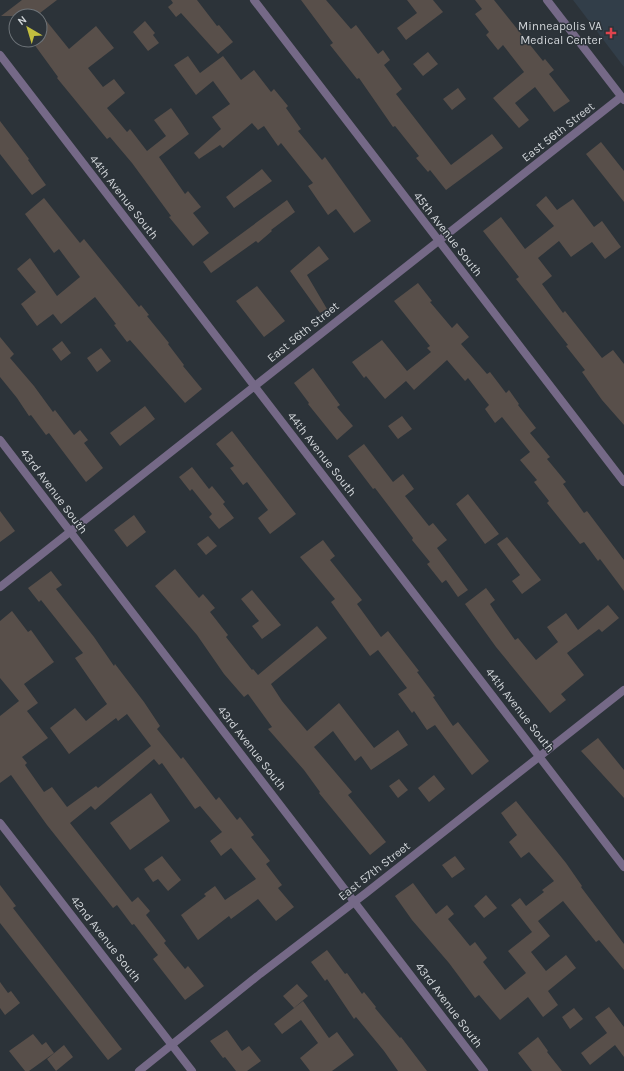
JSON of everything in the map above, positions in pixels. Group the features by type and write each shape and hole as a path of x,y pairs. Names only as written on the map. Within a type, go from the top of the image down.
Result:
{"street":[{"name":"45th Avenue South","path":"254,0 624,482"},
{"path":"547,0 623,98"},
{"name":"44th Avenue South","path":"0,55 624,867"},
{"name":"East 56th Street","path":"0,587 254,386 623,98"},
{"name":"43rd Avenue South","path":"0,440 484,1071"},
{"name":"East 57th Street","path":"139,1071 260,974 624,690"},
{"name":"42nd Avenue South","path":"0,823 192,1071"}],"shaded area":[{"name":"Minneapolis VA Medical Center","path":"573,0 624,0 624,67"}],"building":[{"path":"22,0 57,0 46,8 12,8"},
{"path":"171,0 197,0 217,26 219,25 233,42 218,54 181,13 176,17 168,7 173,3"},
{"path":"301,0 326,0 351,29 356,25 378,54 383,50 390,60 384,65 402,89 396,94 451,165 492,134 503,148 446,190 430,170 428,172 416,158 419,156 395,126 393,127 359,78 357,79 330,45 333,43"},
{"path":"407,0 433,0 443,12 406,40 397,28 417,13"},
{"path":"475,0 494,0 543,61 545,59 554,70 549,74 570,101 554,112 535,87 515,103 529,120 519,128 493,98 524,72 503,45 498,50 486,35 489,32 475,14 482,9"},
{"path":"8,11 8,16 1,16"},
{"path":"145,21 155,33 153,35 159,43 148,51 133,32"},
{"path":"48,23 69,49 96,26 114,48 88,68 103,87 114,79 125,93 107,108 127,132 130,129 147,151 166,136 154,120 171,108 189,134 159,157 185,194 188,191 201,207 193,213 209,233 193,246 169,217 171,216 132,163 110,137 107,139 57,78 58,77 37,48 48,48"},
{"path":"428,52 438,64 423,76 413,64"},
{"path":"188,56 200,73 223,56 241,80 254,70 271,92 274,89 288,106 286,108 301,129 298,131 322,160 325,157 371,221 354,233 336,209 328,215 308,186 313,183 281,143 278,146 264,126 258,130 252,123 223,148 220,145 199,159 194,153 221,129 212,117 230,104 213,81 196,95 174,65"},
{"path":"458,88 466,99 452,110 443,99"},
{"path":"0,121 29,159 28,160 46,185 32,195 0,154"},
{"path":"601,142 624,171 624,202 586,154"},
{"path":"262,169 272,181 234,208 226,197"},
{"path":"546,196 557,210 573,199 594,227 602,221 621,247 605,259 592,242 571,257 559,241 538,258 552,276 542,284 563,313 565,311 602,358 613,350 624,364 624,425 602,400 582,372 585,370 566,346 568,345 516,279 519,277 483,231 501,217 525,249 554,226 536,205"},
{"path":"44,198 80,243 84,239 139,307 141,305 149,315 147,316 169,343 168,344 184,365 183,366 202,389 185,403 130,340 127,342 114,325 116,324 95,297 61,324 53,314 37,326 21,304 36,292 17,269 30,258 57,296 80,277 59,249 54,253 25,214"},
{"path":"287,200 295,212 271,230 272,231 258,243 256,241 211,273 203,262"},
{"path":"319,246 329,259 307,275 327,309 320,313 290,271"},
{"path":"418,283 432,301 430,302 452,328 457,323 469,337 461,344 487,374 490,372 506,393 509,390 519,404 518,405 536,428 530,433 550,457 547,459 566,482 563,484 584,513 587,511 624,560 624,591 600,559 598,561 584,542 580,544 547,503 549,501 534,482 537,480 520,460 530,452 502,417 495,423 485,409 489,405 468,378 465,381 447,360 414,390 406,381 385,399 366,376 364,378 352,362 382,340 407,371 431,352 427,348 430,346 394,301"},
{"path":"257,286 285,321 264,337 236,301"},
{"path":"0,337 14,354 10,358 34,386 53,412 55,410 74,435 80,430 88,440 84,443 103,468 86,482 49,433 46,435 31,415 29,416 0,377"},
{"path":"62,341 71,353 61,361 52,349"},
{"path":"101,348 111,361 97,372 87,358"},
{"path":"313,368 340,405 337,407 353,426 337,440 308,404 309,403 294,383"},
{"path":"145,406 155,419 120,446 110,433"},
{"path":"402,416 412,429 398,439 388,426"},
{"path":"232,431 296,514 270,534 258,518 268,510 247,482 243,485 230,468 234,466 216,444"},
{"path":"364,444 393,482 403,474 414,489 405,496 429,526 433,523 447,540 437,548 468,590 458,597 446,580 442,583 427,564 430,562 412,540 413,538 375,488 373,489 348,456"},
{"path":"192,467 209,489 212,486 225,502 223,504 234,518 219,529 209,517 212,514 192,489 190,491 179,477"},
{"path":"468,494 499,534 485,544 456,504"},
{"path":"0,511 15,531 0,542"},
{"path":"134,515 146,532 127,547 114,530"},
{"path":"208,536 217,546 206,555 197,544"},
{"path":"507,537 541,580 522,594 512,581 520,575 497,544"},
{"path":"323,540 335,556 330,560 362,600 357,604 381,637 388,631 419,671 417,672 435,696 433,697 453,726 458,722 489,761 472,775 435,725 427,730 414,711 412,713 398,694 407,688 378,650 370,656 331,602 335,599 300,557"},
{"path":"175,569 199,598 203,594 215,608 210,612 228,635 226,637 252,670 253,669 258,675 317,626 327,638 271,684 282,701 307,731 339,703 374,748 398,730 408,745 371,770 361,756 355,761 333,731 314,747 352,792 348,795 386,842 370,855 319,793 320,792 304,770 268,729 272,727 248,694 244,697 224,674 197,635 155,586"},
{"path":"51,571 62,585 56,589 94,637 114,666 115,664 144,702 160,726 157,729 181,759 183,757 216,800 219,797 237,820 240,817 254,835 251,837 270,861 266,864 282,885 278,888 294,907 276,921 258,899 231,919 229,916 198,940 181,915 206,896 204,894 215,886 225,900 256,879 231,848 221,856 210,841 222,832 200,806 195,809 162,763 159,765 154,759 95,810 91,806 70,823 132,902 138,897 150,911 146,915 166,941 164,943 185,969 188,966 204,986 185,1000 153,959 158,955 117,905 113,908 47,825 11,775 0,783 0,716 19,701 0,678 0,621 12,611 28,632 31,630 54,662 24,684 38,703 27,711 48,738 22,757 27,763 25,765 44,792 52,787 67,807 96,786 98,788 151,746 127,714 118,721 116,718 69,754 50,728 75,708 86,721 107,704 75,658 83,653 41,600 39,602 28,588"},
{"path":"486,588 495,600 490,604 495,612 515,640 518,638 536,660 558,642 547,627 566,613 578,630 608,605 619,618 602,632 599,629 567,653 584,675 561,694 566,700 550,713 496,647 465,604"},
{"path":"252,590 281,625 262,639 252,626 259,621 241,599"},
{"path":"598,738 624,770 624,798 581,751"},
{"path":"434,775 445,789 429,802 418,788"},
{"path":"399,779 408,790 398,798 389,786"},
{"path":"151,793 170,821 130,850 110,823"},
{"path":"516,801 566,863 582,886 581,887 624,944 624,970 599,940 596,942 563,901 538,921 550,936 531,952 546,971 566,955 576,968 548,991 558,1005 543,1017 528,997 500,1020 479,995 475,998 449,963 412,920 395,896 413,883 436,914 447,905 454,914 448,919 470,946 475,942 487,958 483,962 505,990 526,973 508,951 532,932 511,905 520,898 526,906 544,892 542,890 554,881 529,852 521,858 509,842 517,835 501,813"},
{"path":"162,856 181,880 168,891 158,879 153,882 144,869"},
{"path":"455,856 465,869 452,878 442,865"},
{"path":"0,885 16,906 13,908 122,1049 108,1060 0,923"},
{"path":"486,895 497,908 484,918 474,906"},
{"path":"327,950 345,974 347,973 362,994 364,992 376,1007 375,1008 400,1038 401,1037 427,1071 398,1071 384,1051 356,1017 354,1019 327,979 325,981 311,962"},
{"path":"0,982 8,993 11,991 20,1003 5,1015 0,1008"},
{"path":"297,984 308,996 294,1008 283,996"},
{"path":"303,1001 329,1038 337,1032 354,1055 332,1071 310,1071 300,1058 318,1043 301,1020 282,1034 274,1024"},
{"path":"609,1007 624,1027 624,1057 615,1045 590,1065 581,1053 607,1033 595,1017"},
{"path":"574,1008 583,1019 570,1029 562,1017"},
{"path":"227,1030 242,1051 249,1046 261,1061 247,1071 236,1071 225,1057 223,1058 210,1041"},
{"path":"33,1034 42,1045 46,1042 54,1053 29,1071 25,1071 9,1051"},
{"path":"538,1037 548,1051 547,1052 562,1071 532,1071 518,1053"},
{"path":"64,1045 73,1057 56,1071 47,1059"}],"place":[{"name":"Minneapolis VA Medical Center","path":"611,33"}]}
